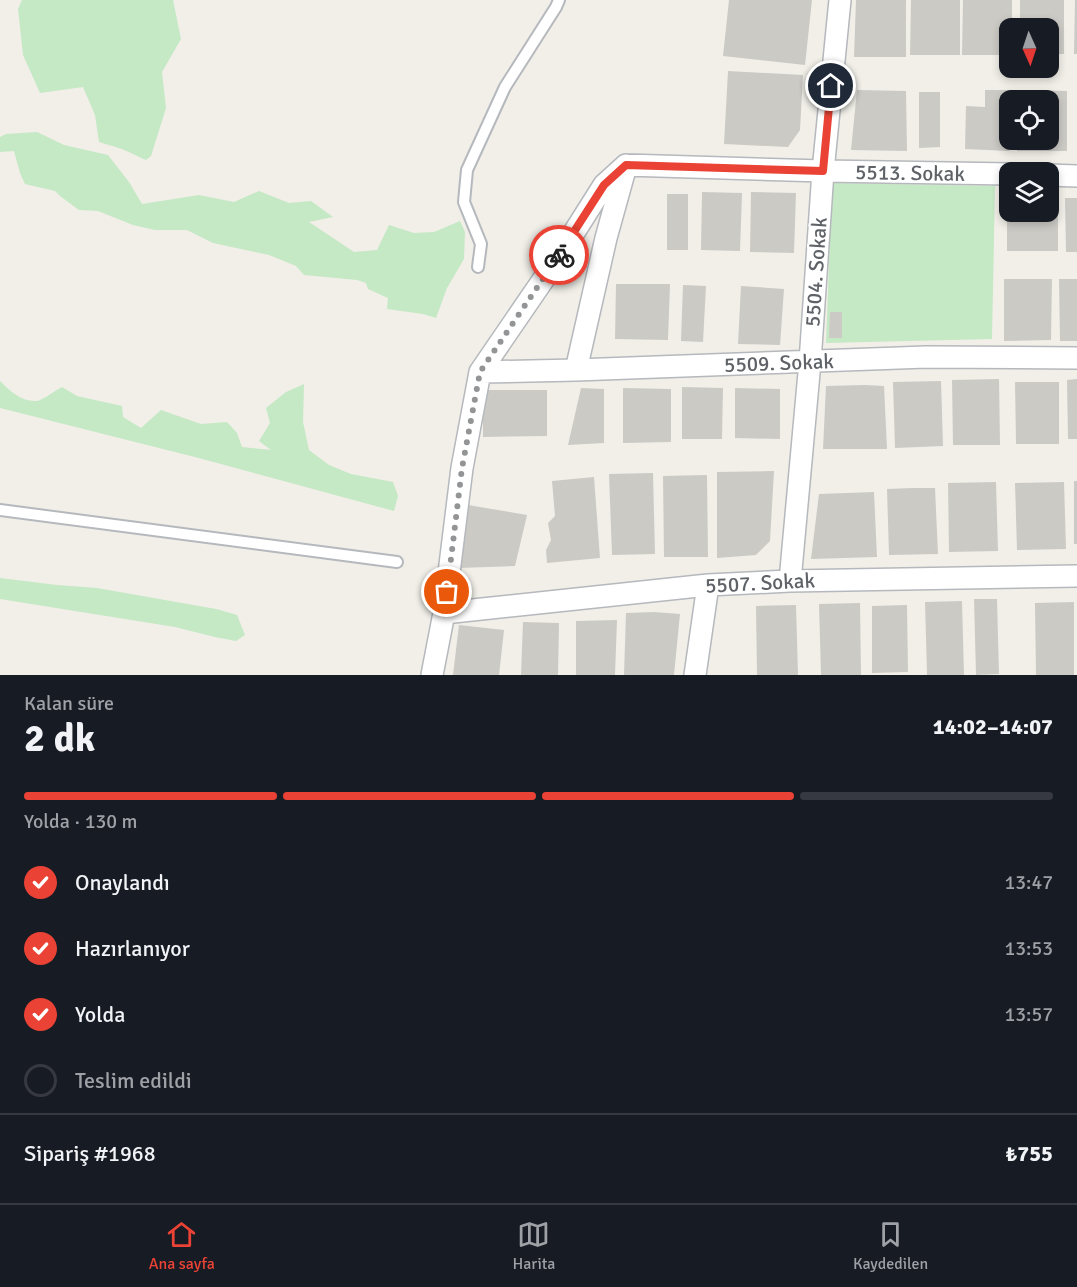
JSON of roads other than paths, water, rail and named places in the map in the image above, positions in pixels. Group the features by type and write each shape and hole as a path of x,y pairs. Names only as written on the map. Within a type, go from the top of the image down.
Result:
{"street":[{"name":"5504. Sokak","path":"790,581 810,362 823,171 840,0"},
{"name":"5513. Sokak","path":"626,165 999,174"},
{"path":"576,370 606,238 626,165"},
{"path":"432,675 444,613 462,468 480,372 556,261 604,185 626,165"},
{"path":"1059,175 1077,176"},
{"name":"5509. Sokak","path":"480,372 926,357 1077,358"},
{"name":"5507. Sokak","path":"444,613 708,585 790,581 1077,576"},
{"path":"695,675 708,585"}],"lane":[{"path":"478,267 481,244 464,202 467,170 505,87 559,0"},
{"path":"0,510 397,562"}]}
